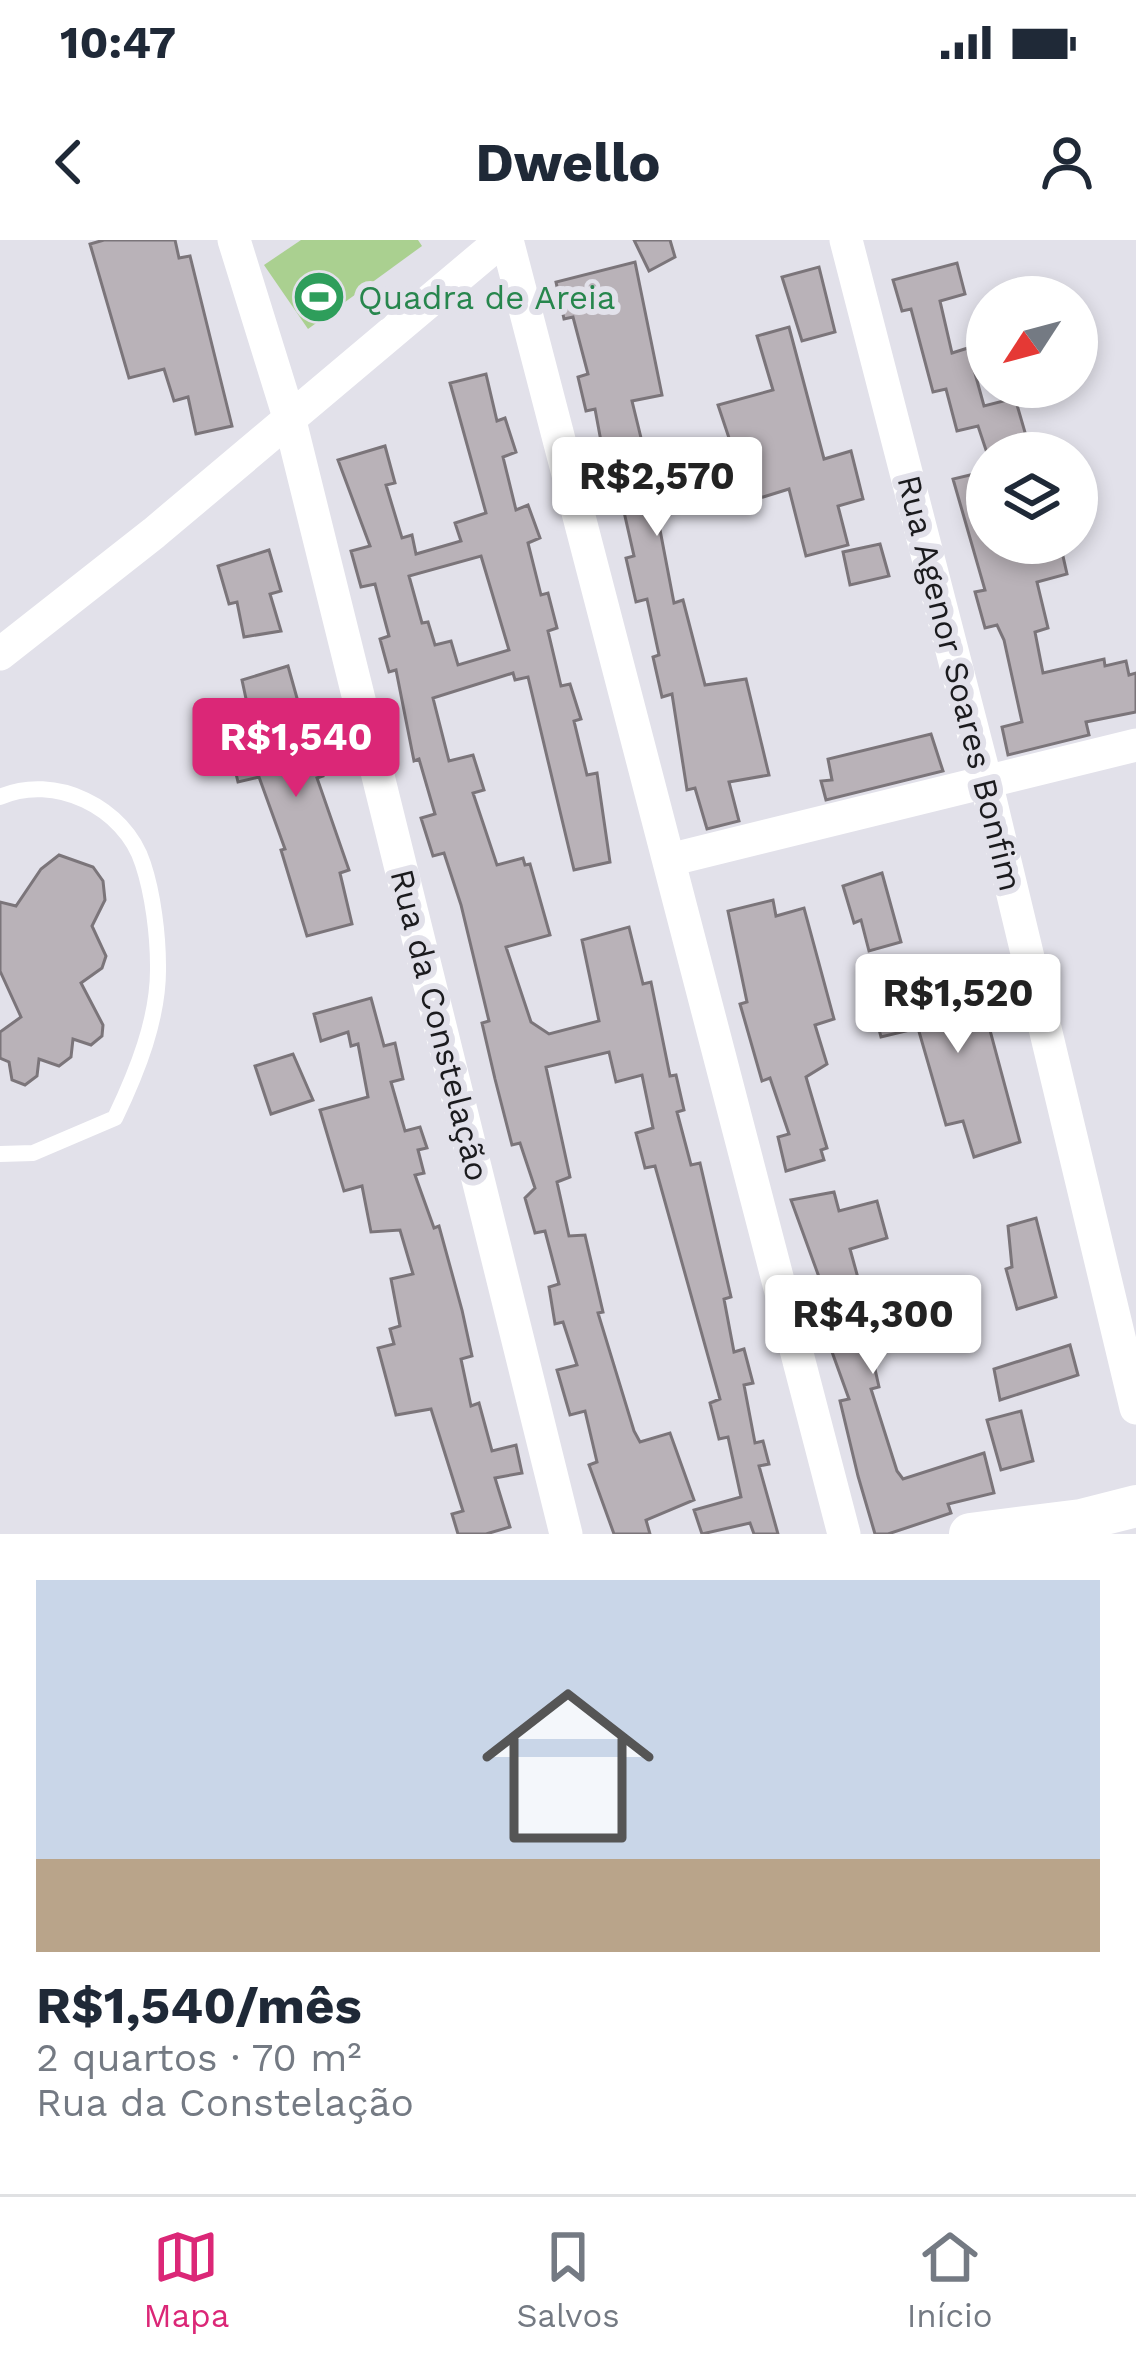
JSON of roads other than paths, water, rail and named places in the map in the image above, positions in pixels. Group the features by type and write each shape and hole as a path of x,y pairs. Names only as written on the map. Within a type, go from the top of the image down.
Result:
{"street":[{"name":"Rua da Constelação","path":"234,240 289,417 566,1534"},
{"path":"0,654 504,240 673,859 844,1534"},
{"name":"Rua Agenor Soares Bonfim","path":"846,240 986,782 1136,1408"},
{"path":"673,859 1136,745"},
{"path":"970,1534 1081,1520 1136,1506"}],"lane":[{"path":"0,797 20,788 45,788 80,795 110,817 142,860 158,969 141,1066 116,1118 32,1153 0,1154"}],"place":[{"name":"Quadra de Areia","path":"319,297"}]}
